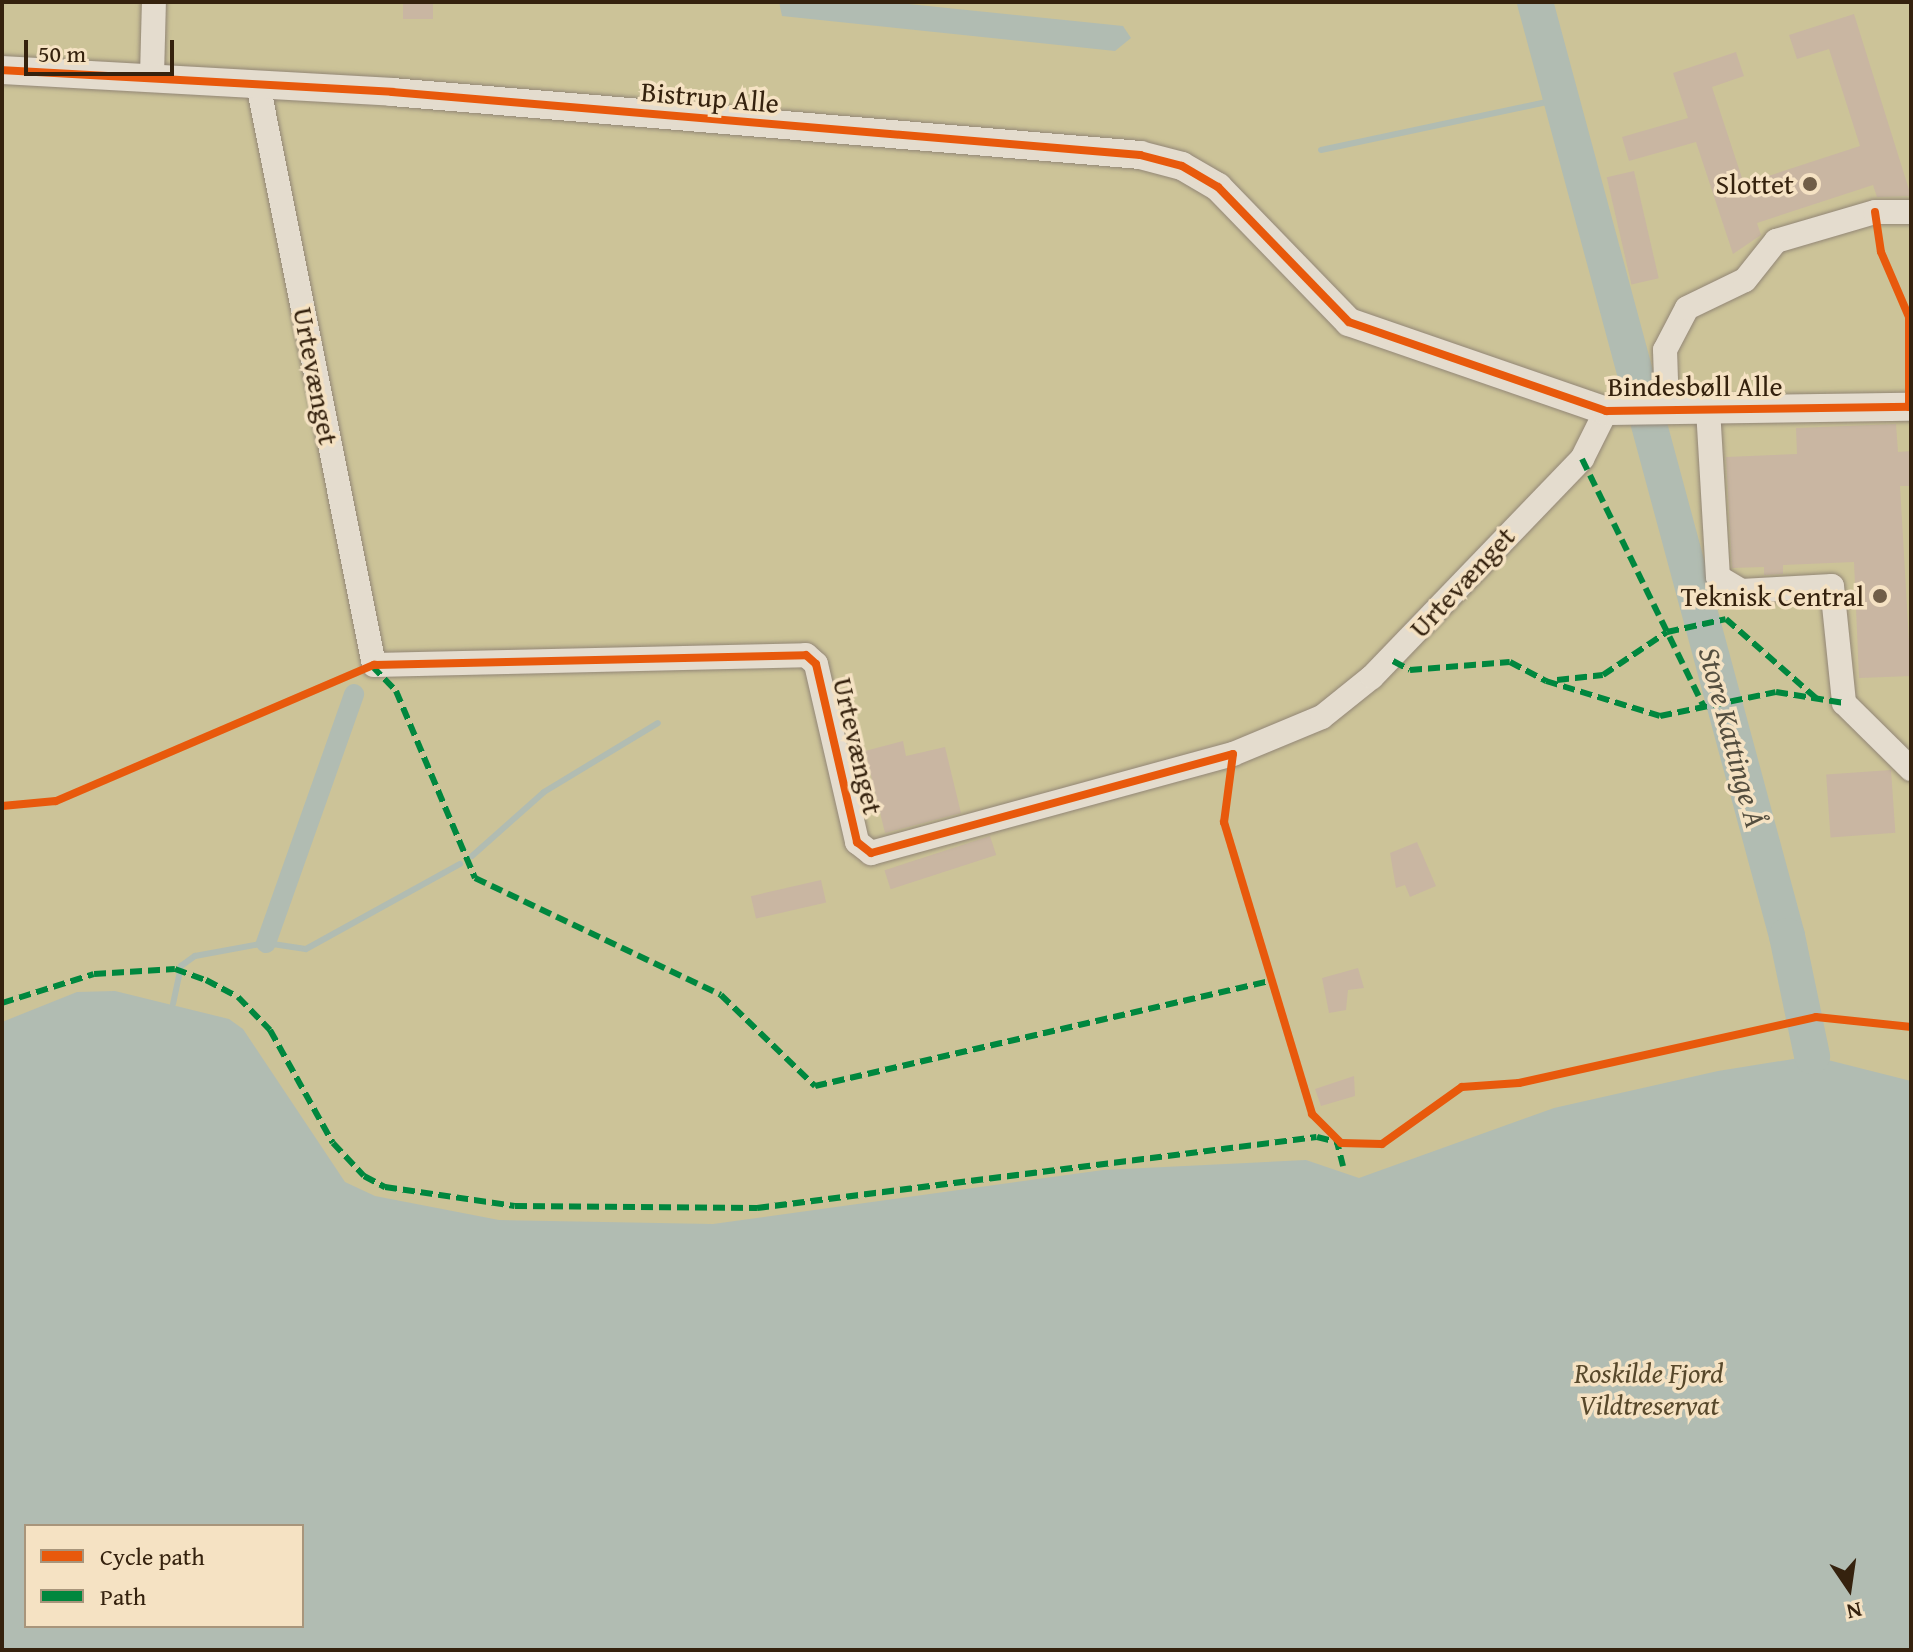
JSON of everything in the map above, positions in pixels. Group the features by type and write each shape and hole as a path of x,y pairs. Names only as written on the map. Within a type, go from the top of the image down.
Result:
{"street":[{"path":"152,76 154,2"},
{"name":"Bistrup Alle","path":"2,70 152,76 1140,155 1182,166 1218,187 1349,322"},
{"name":"Urtevænget","path":"258,84 374,665 806,655 816,664 857,842 871,853 1233,754 1322,717 1372,677 1582,459 1606,411"},
{"path":"1667,410 1665,350 1687,308 1745,280 1776,241 1875,212 1911,212"},
{"name":"Bindesbøll Alle","path":"1349,322 1606,411 1911,407"},
{"name":"Bindesbøll Alle","path":"1708,409 1718,577 1741,591 1832,586 1844,703 1911,769"}],"green space":[{"path":"2,2 1911,2 1911,1650 2,1650"}],"shaded area":[{"path":"779,2 889,2 1123,26 1131,38 1115,51 782,16"},
{"name":"Roskilde Fjord Vildtreservat","path":"115,991 229,1019 243,1029 345,1182 375,1196 499,1220 713,1224 1103,1170 1306,1160 1359,1178 1554,1108 1718,1071 1812,1056 1911,1081 1911,1650 2,1650 2,1022 77,992"}],"building":[{"path":"403,2 433,2 433,19 403,19"},
{"path":"1854,14 1911,196 1877,197 1873,185 1757,223 1761,235 1733,254 1696,142 1629,161 1622,137 1688,118 1673,73 1736,52 1744,76 1712,87 1744,184 1860,146 1829,49 1797,59 1789,35"},
{"path":"1634,171 1659,278 1631,284 1607,177"},
{"name":"Teknisk Central","path":"1896,424 1898,452 1911,451 1911,486 1900,486 1911,676 1859,678 1854,562 1783,565 1783,574 1764,575 1764,567 1732,568 1726,457 1797,454 1796,428"},
{"path":"903,741 906,756 945,747 961,813 885,833 865,751"},
{"path":"1891,770 1895,833 1831,837 1826,775"},
{"path":"990,836 996,855 891,889 884,870"},
{"path":"1417,842 1436,886 1410,897 1405,885 1396,888 1390,853"},
{"path":"821,880 826,902 756,919 751,896"},
{"path":"1358,968 1364,988 1348,990 1346,1010 1329,1013 1322,978"},
{"path":"1354,1076 1355,1096 1321,1106 1315,1089"}],"waterway":[{"name":"Store Kattinge Å","path":"1535,2 1787,936 1812,1056"},
{"path":"1321,150 1560,99"},
{"path":"266,943 354,694"},
{"path":"472,856 544,792 658,723"},
{"path":"173,1004 181,966 195,956 266,943 306,949 460,864"}],"marked path":[{"path":"1582,459 1704,707"},
{"path":"1557,680 1603,675 1667,632 1726,619 1816,698"},
{"path":"1393,661 1410,670 1510,662 1546,681 1660,716 1776,692 1844,703"},
{"path":"372,666 396,691 475,878 721,995 815,1086 1269,981"},
{"path":"2,1003 94,974 175,969 206,980 238,997 270,1030 333,1143 364,1176 385,1187 515,1206 757,1208 1317,1137 1337,1142"},
{"path":"1336,1138 1343,1166"}],"cycle path":[{"path":"2,70 392,92 1140,155 1182,166 1218,187 1349,322 1606,411 1911,407"},
{"path":"1875,212 1881,252 1909,317 1909,407"},
{"path":"2,806 56,801 374,665 806,655 816,664 857,842 871,853 1233,754 1224,822 1312,1114 1341,1143 1382,1144 1462,1087 1519,1083 1816,1017 1911,1027"}],"place":[{"name":"Slottet","path":"1810,184"},
{"name":"Teknisk Central","path":"1880,596"}]}
